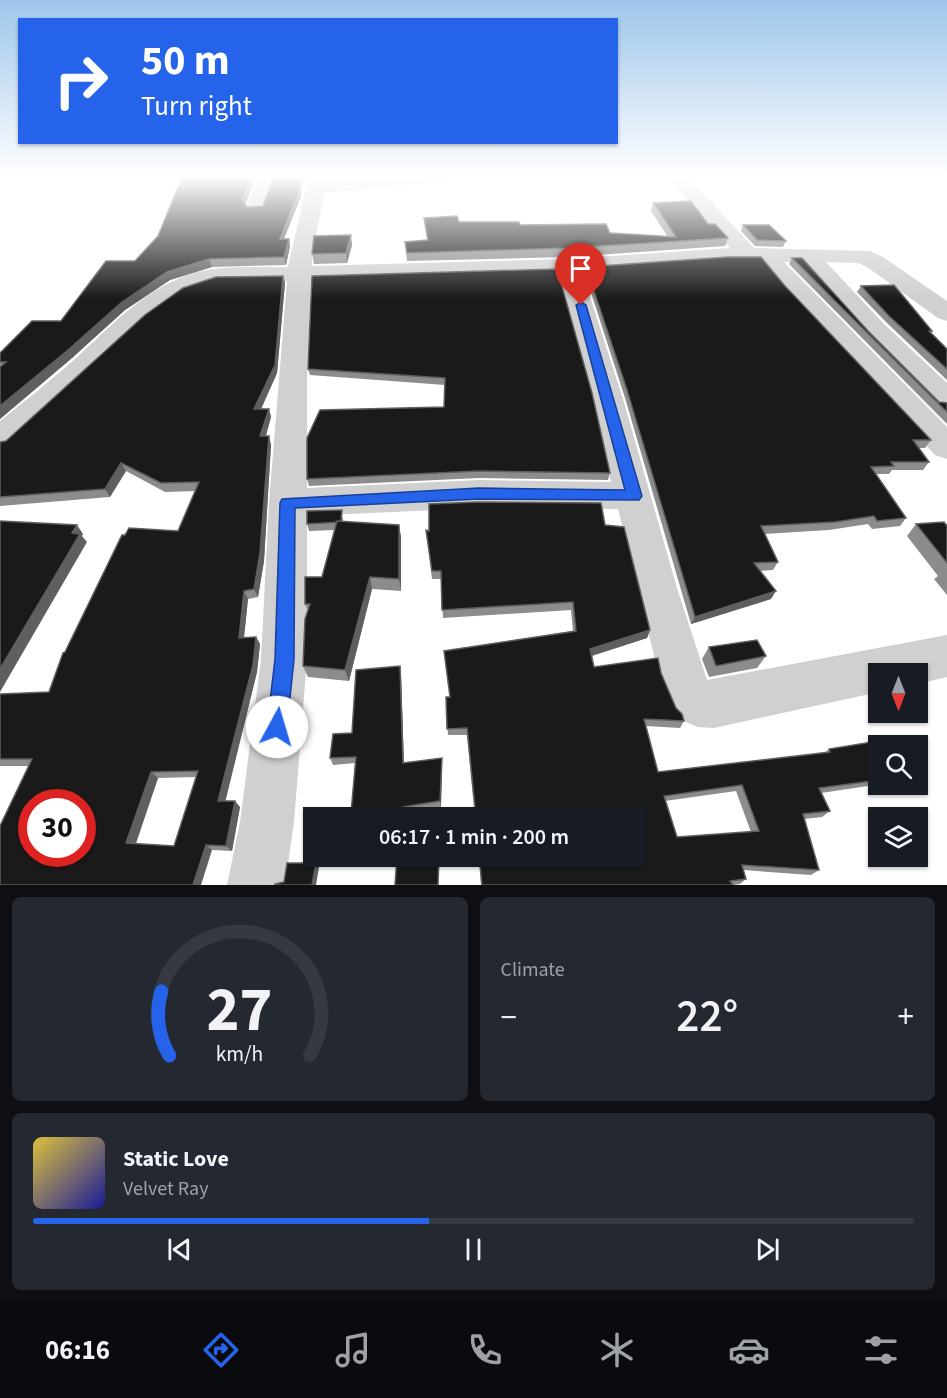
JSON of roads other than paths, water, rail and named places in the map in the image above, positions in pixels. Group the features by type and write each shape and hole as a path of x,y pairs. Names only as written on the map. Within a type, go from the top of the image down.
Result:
{"street":[{"path":"256,885 267,822 284,659 292,382 300,275 309,216"},
{"path":"718,216 793,287 947,447"},
{"path":"0,438 71,378 148,307 174,289 207,277 568,266 756,254 868,258 947,313"},
{"path":"806,255 875,330 947,400"},
{"path":"568,266 608,399 656,588 683,680 691,697 698,703 714,704 947,656"},
{"path":"288,503 479,494 634,496"}]}
